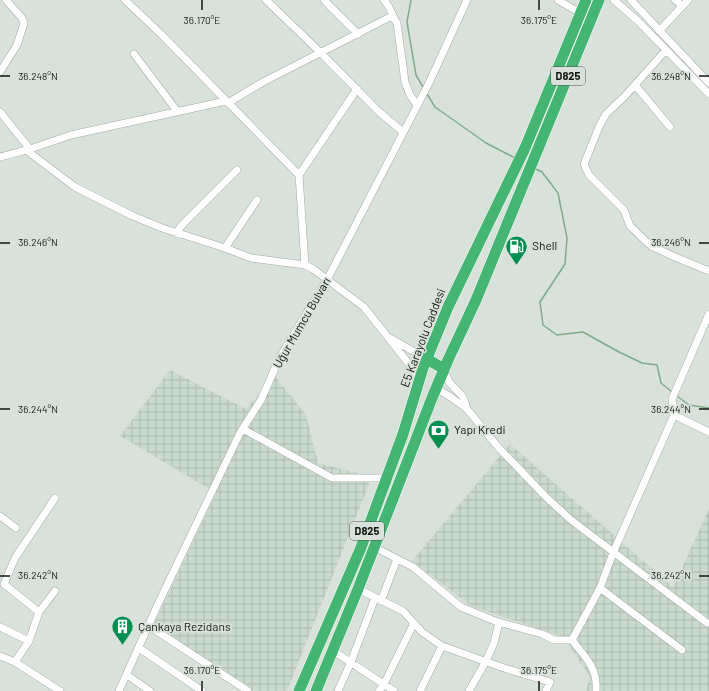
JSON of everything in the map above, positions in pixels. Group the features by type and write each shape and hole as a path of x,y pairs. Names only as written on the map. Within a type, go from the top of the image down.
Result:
{"highway":[{"name":"E5 Karayolu Caddesi","path":"299,691 360,550 403,434 420,378 448,306 525,148 586,0"},
{"name":"D825","path":"317,690 436,388 476,300 599,0"},
{"path":"427,359 444,369"},
{"path":"420,378 436,388"}],"street":[{"path":"0,72 17,45 24,23 22,18 6,0"},
{"path":"125,0 162,35 299,175"},
{"path":"266,0 378,111 403,132"},
{"path":"324,0 358,34"},
{"path":"384,0 389,5 392,16 397,23 405,82 410,95 417,105"},
{"name":"Uğur Mumcu Bulvarı","path":"119,691 218,478 243,429 262,400 280,358 327,280 422,96 467,0"},
{"path":"558,0 580,13"},
{"path":"614,0 633,16 709,94"},
{"path":"631,0 709,83"},
{"path":"675,0 683,6"},
{"path":"659,31 688,0"},
{"path":"0,157 28,150 71,135 227,102 392,16"},
{"path":"666,50 635,85 606,114 584,164 589,176 624,210 630,226 651,246 709,271"},
{"path":"134,54 177,112"},
{"path":"635,85 670,127"},
{"path":"305,265 299,175 357,89"},
{"path":"0,112 28,150 75,187 133,216 178,234 226,248 251,258 305,265 364,307 420,378"},
{"path":"178,234 179,229 237,170"},
{"path":"226,248 257,200"},
{"path":"572,640 600,588 674,415 672,399 709,314"},
{"path":"380,328 394,341 427,359"},
{"path":"444,369 449,382 463,397 467,409"},
{"path":"436,388 467,409 498,446 546,497 571,520 707,623"},
{"path":"674,415 709,432"},
{"path":"243,429 332,478 386,478"},
{"path":"39,612 4,584 15,558 55,498"},
{"path":"1,518 16,528"},
{"path":"374,547 413,567 461,607 499,622 542,634 554,640 572,640"},
{"path":"338,691 397,559"},
{"path":"358,588 378,600 403,611 422,632 442,646 504,668 550,682 546,691"},
{"path":"600,588 682,650"},
{"path":"15,662 29,642 39,612 55,591"},
{"path":"469,691 494,644 499,622"},
{"path":"379,691 384,684 414,623"},
{"path":"149,626 248,691"},
{"path":"0,627 29,642"},
{"path":"572,640 593,668 597,681 596,691"},
{"path":"420,691 442,646"},
{"path":"139,648 202,691"},
{"path":"332,650 394,691"},
{"path":"0,656 15,662 60,691"},
{"path":"127,675 150,691"}],"shaded area":[{"path":"170,370 246,409 275,376 306,415 318,463 372,477 287,691 248,691 153,626 216,493 120,436"},
{"path":"510,444 673,587 709,509 709,691 586,691 590,677 563,637 471,606 412,561"}],"waterway":[{"path":"411,0 407,22 416,75 423,87"},
{"path":"427,94 435,107 486,143 515,158"},
{"path":"534,168 542,172 558,193 567,238 565,264 540,302 543,325 557,335 583,332 642,363 657,365 661,383 672,392"},
{"path":"677,396 689,405 709,408"}],"place":[{"name":"Shell","path":"517,266"},
{"name":"Yapı Kredi","path":"439,450"},
{"name":"Çankaya Rezidans","path":"122,646"}]}
